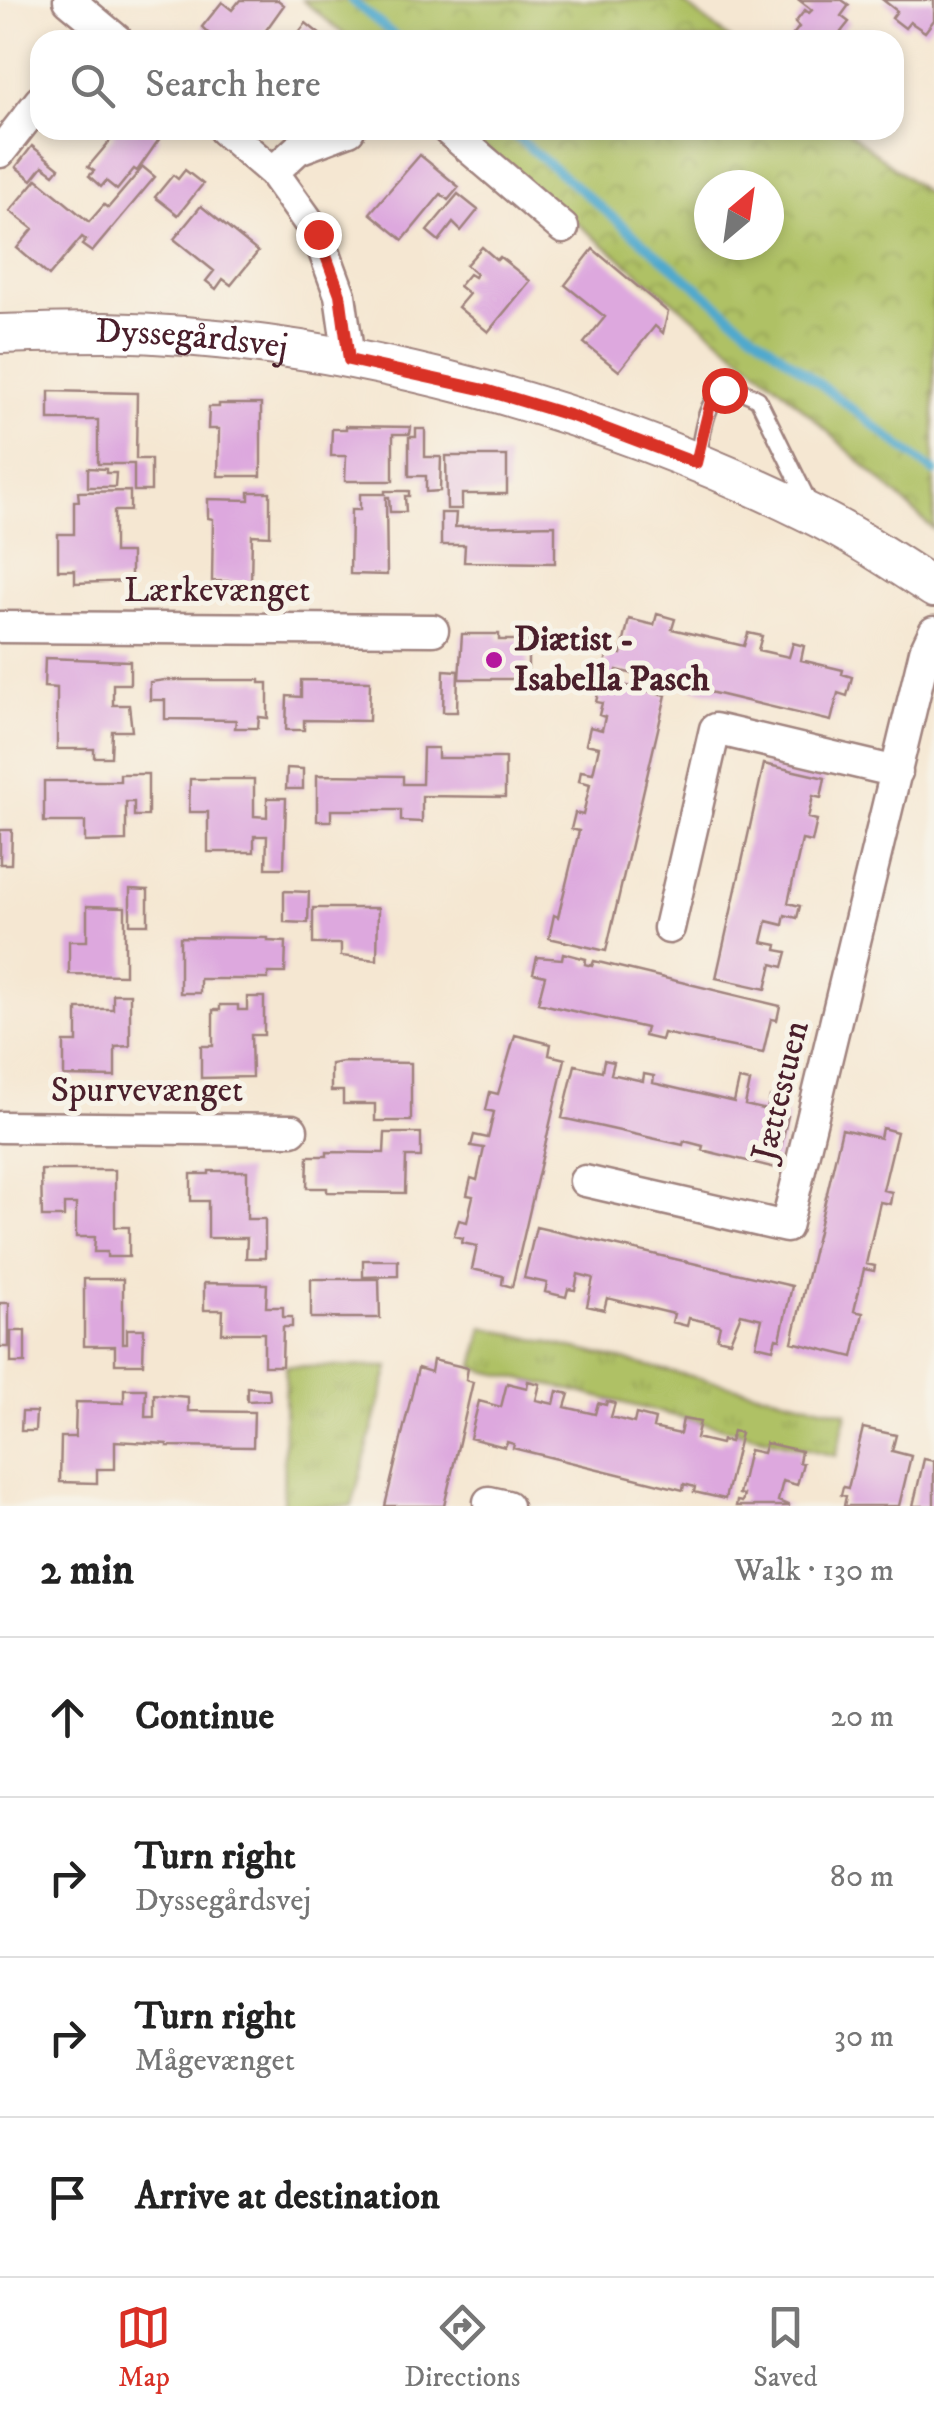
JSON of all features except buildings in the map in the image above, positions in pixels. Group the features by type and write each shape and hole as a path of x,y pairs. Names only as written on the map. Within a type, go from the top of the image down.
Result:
{"street":[{"path":"68,0 97,30"},
{"path":"0,152 30,114"},
{"path":"236,140 274,172 318,234 340,294 349,360"},
{"path":"274,172 298,149 322,140"},
{"path":"460,140 563,228"},
{"name":"Dyssegårdsvej","path":"0,334 108,332 225,341 349,360 485,390 572,416 696,463 814,516 934,588"},
{"name":"Lærkevænget","path":"0,626 433,630"},
{"name":"Jættestuen","path":"584,1180 786,1227 925,651 934,632"},
{"path":"668,928 715,729 897,772"},
{"name":"Spurvevænget","path":"0,1128 292,1130"}],"lane":[{"path":"696,463 711,401 724,390 742,389 758,398 814,516"}],"green space":[{"path":"302,0 680,0 718,30 339,30"},
{"path":"474,140 859,140 934,199 934,530 782,389"},
{"path":"483,1327 847,1413 836,1456 484,1371 474,1367"},
{"path":"286,1366 389,1367 352,1506 283,1506"}],"waterway":[{"path":"351,0 388,30"},
{"path":"520,140 732,316 934,472"}],"place":[{"name":"Diætist - Isabella Pasch","path":"494,660"}],"route":[{"path":"318,234 340,294 349,360 485,390 572,416 696,463 711,401 724,390"}]}
